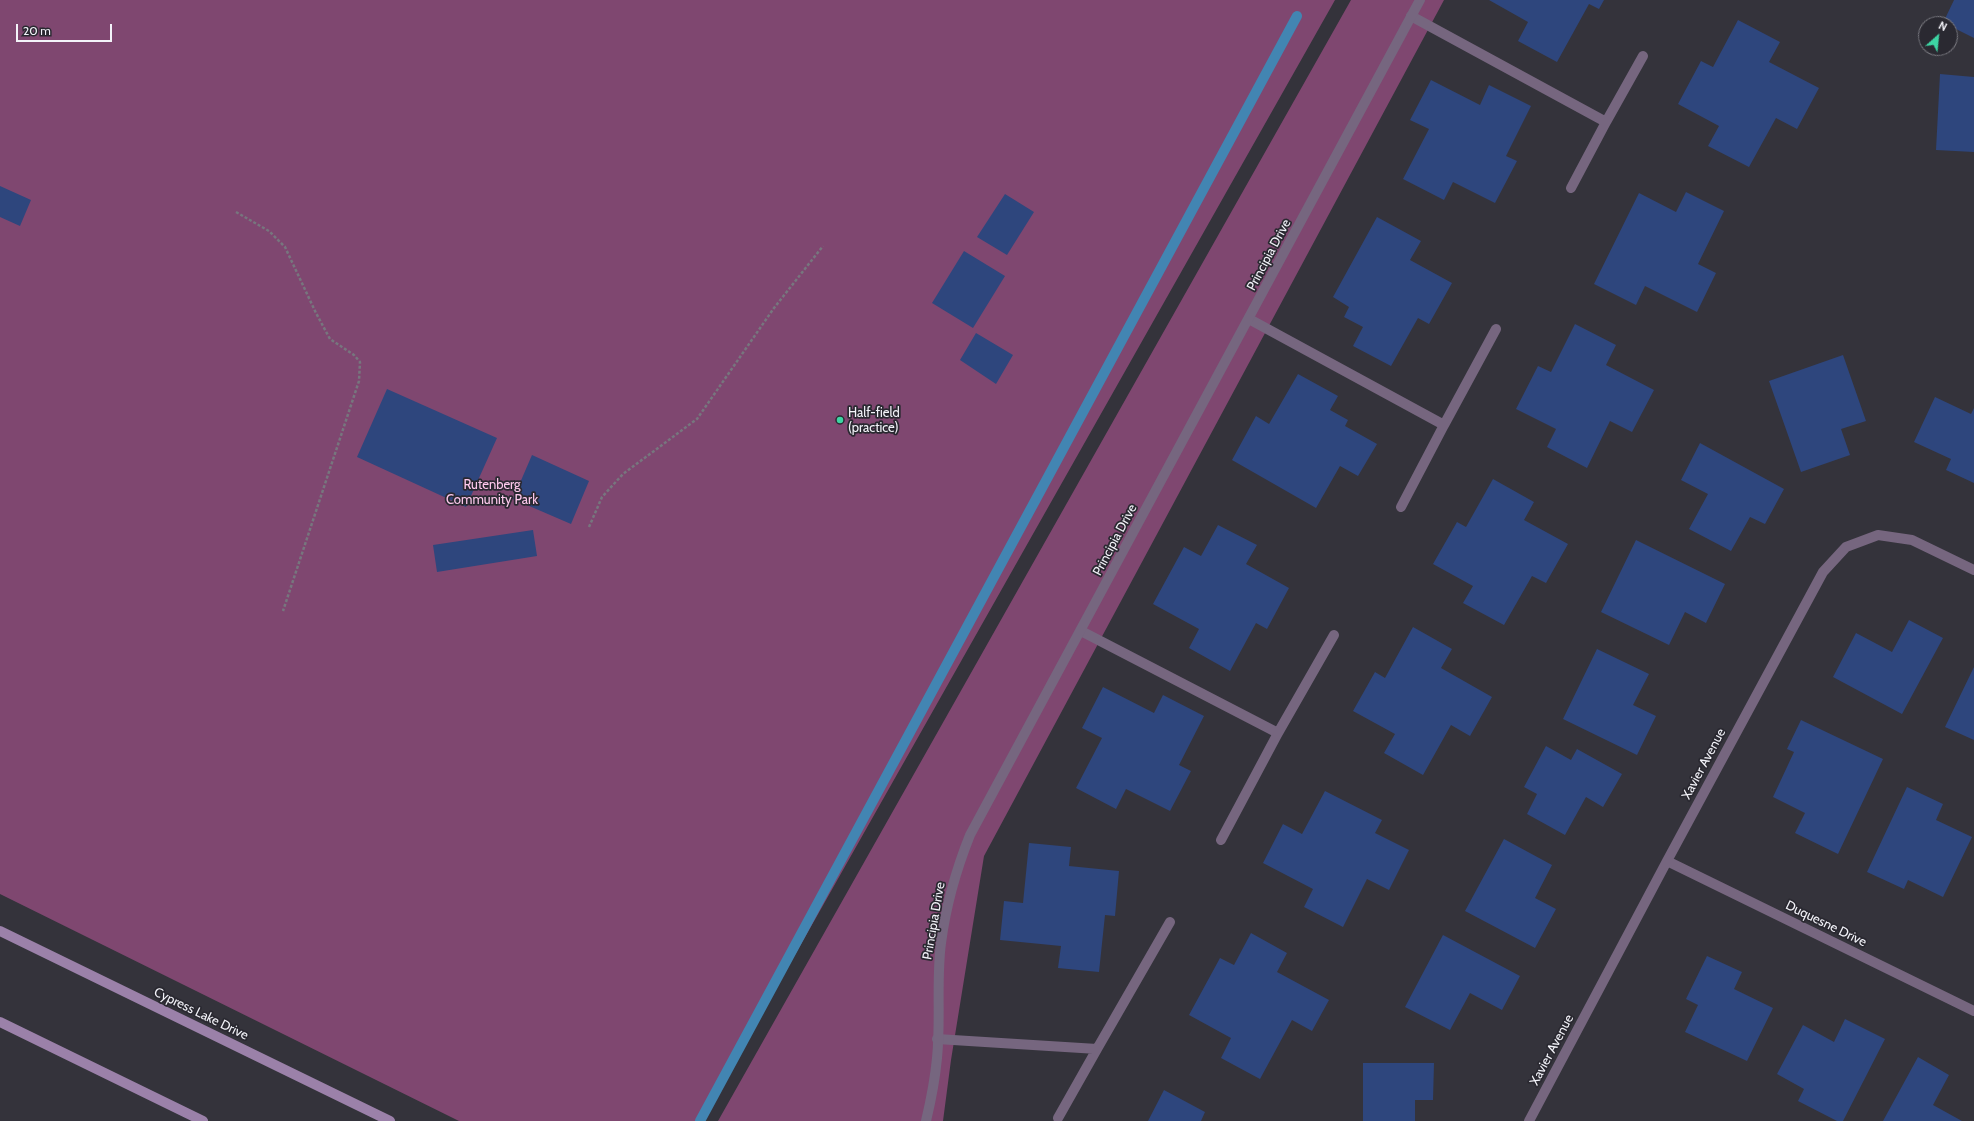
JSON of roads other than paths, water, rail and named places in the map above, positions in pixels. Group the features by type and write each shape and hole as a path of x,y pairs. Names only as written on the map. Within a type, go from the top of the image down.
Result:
{"main road":[{"name":"Cypress Lake Drive","path":"0,931 390,1121"},
{"path":"0,1022 203,1121"}],"street":[{"name":"Principia Drive","path":"926,1121 932,1099 937,1057 940,944 947,904 957,868 970,834 1420,0"},
{"path":"1411,16 1606,122"},
{"path":"1571,188 1643,56"},
{"path":"1249,319 1444,425"},
{"path":"1401,507 1496,329"},
{"name":"Xavier Avenue","path":"1529,1121 1667,860 1823,572 1846,547 1878,535 1912,540 1974,570"},
{"path":"1081,630 1278,733"},
{"path":"1221,840 1278,733 1334,635"},
{"name":"Duquesne Drive","path":"1667,860 1974,1011"},
{"path":"1058,1118 1170,922"},
{"path":"937,1039 1098,1049"}],"waterway":[{"path":"700,1121 1297,16"}],"place":[{"name":"Half-field (practice)","path":"840,420"}],"park label":[{"name":"Rutenberg Community Park","path":"492,492"}]}
